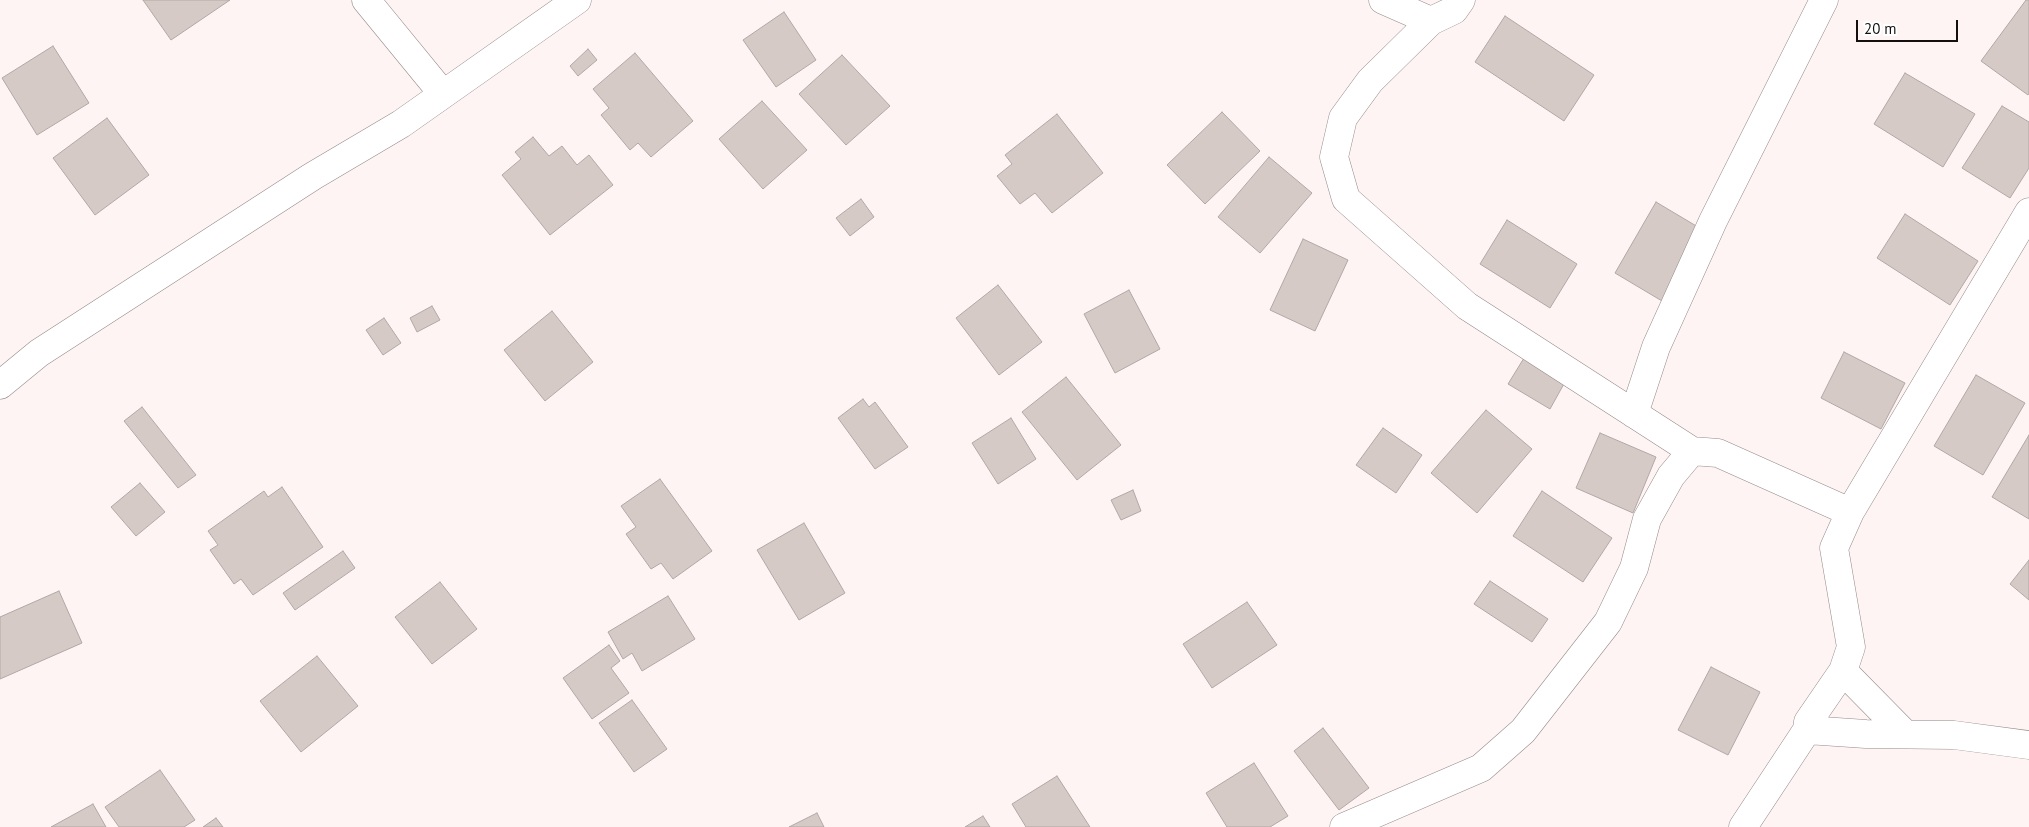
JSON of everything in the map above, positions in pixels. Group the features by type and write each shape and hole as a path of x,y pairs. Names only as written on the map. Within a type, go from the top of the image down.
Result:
{"street":[{"path":"366,0 443,94"},
{"path":"0,385 39,353 313,176 400,124 577,0"},
{"path":"1383,0 1431,21"},
{"path":"1461,0 1454,10 1431,21 1370,80 1343,118 1334,157 1346,199 1467,306 1692,451 1718,453 1850,512"},
{"path":"1634,414 1656,347 1713,221 1824,0"},
{"path":"1743,827 1807,730 1808,722 1843,671 1851,647 1834,548 1850,512 2029,212"},
{"path":"1344,827 1481,768 1523,731 1608,622 1634,568 1647,519 1671,476 1692,451"},
{"path":"1843,671 1905,734"},
{"path":"1807,730 1954,735 2029,745"}],"building":[{"path":"143,0 230,0 171,40"},
{"path":"2026,0 2029,0 2028,95 1981,61"},
{"path":"784,12 816,60 776,87 743,40"},
{"path":"1505,16 1594,75 1564,121 1475,62"},
{"path":"53,46 89,103 37,135 2,78"},
{"path":"588,49 597,60 578,76 570,66"},
{"path":"635,53 693,121 651,157 638,143 630,150 601,115 609,108 593,89"},
{"path":"842,55 890,106 846,145 799,94"},
{"path":"1905,73 1975,114 1943,167 1874,124"},
{"path":"762,101 807,150 763,189 719,139"},
{"path":"2002,106 2029,122 2029,168 2010,198 1962,168"},
{"path":"1222,112 1260,151 1205,204 1167,165"},
{"path":"1057,114 1103,173 1052,213 1035,193 1020,204 997,176 1012,164 1005,155"},
{"path":"107,118 149,175 95,215 53,158"},
{"path":"533,137 549,156 562,146 577,165 589,155 613,185 550,235 502,175 521,159 515,152"},
{"path":"1269,157 1312,193 1260,253 1218,217"},
{"path":"861,199 874,217 850,236 836,218"},
{"path":"1656,202 1703,230 1662,301 1615,273"},
{"path":"1905,214 1978,261 1950,305 1877,258"},
{"path":"1507,220 1577,264 1550,308 1480,264"},
{"path":"1303,239 1348,260 1315,331 1270,310"},
{"path":"998,285 1042,342 999,375 956,318"},
{"path":"1129,290 1160,349 1115,373 1084,314"},
{"path":"432,306 440,320 417,332 410,318"},
{"path":"552,311 593,362 545,401 504,350"},
{"path":"384,318 401,343 383,355 366,330"},
{"path":"1844,352 1905,383 1881,429 1821,398"},
{"path":"1524,358 1565,382 1550,409 1508,384"},
{"path":"1976,375 2025,403 1983,475 1934,446"},
{"path":"1066,377 1121,445 1077,480 1022,412"},
{"path":"863,399 869,407 875,402 908,447 875,469 838,418"},
{"path":"142,407 196,475 178,488 124,421"},
{"path":"1486,410 1532,449 1477,513 1431,473"},
{"path":"1011,418 1036,459 998,484 972,443"},
{"path":"1383,428 1422,455 1396,493 1356,465"},
{"path":"1600,433 1656,457 1633,513 1576,488"},
{"path":"2029,435 2029,519 1992,497"},
{"path":"660,479 712,551 673,579 661,563 651,569 626,534 636,527 621,506"},
{"path":"140,483 165,512 136,536 111,507"},
{"path":"282,487 323,547 253,595 241,579 234,584 210,550 218,545 208,531 264,491 268,497"},
{"path":"1133,490 1141,511 1121,520 1111,500"},
{"path":"1542,491 1612,538 1583,582 1513,536"},
{"path":"804,523 845,593 799,620 757,550"},
{"path":"343,551 355,568 295,610 283,593"},
{"path":"2029,560 2029,600 2010,584"},
{"path":"1490,581 1548,619 1532,642 1474,604"},
{"path":"440,582 477,629 432,664 395,617"},
{"path":"59,591 82,643 0,679 0,617"},
{"path":"668,596 695,639 642,671 632,653 623,659 608,632"},
{"path":"1247,602 1277,645 1212,688 1183,644"},
{"path":"609,645 620,661 611,668 629,693 592,719 563,678"},
{"path":"317,656 358,706 301,752 260,701"},
{"path":"1711,667 1760,692 1728,755 1678,730"},
{"path":"632,700 667,749 634,772 599,723"},
{"path":"1323,728 1369,788 1339,810 1294,751"},
{"path":"1254,763 1288,816 1270,827 1227,827 1206,793"},
{"path":"160,770 195,820 184,827 119,827 105,807"},
{"path":"1057,776 1090,827 1026,827 1012,804"},
{"path":"93,804 106,827 51,827"},
{"path":"817,813 824,827 789,827"},
{"path":"983,816 990,827 965,827"},
{"path":"216,818 223,827 203,827"}]}
